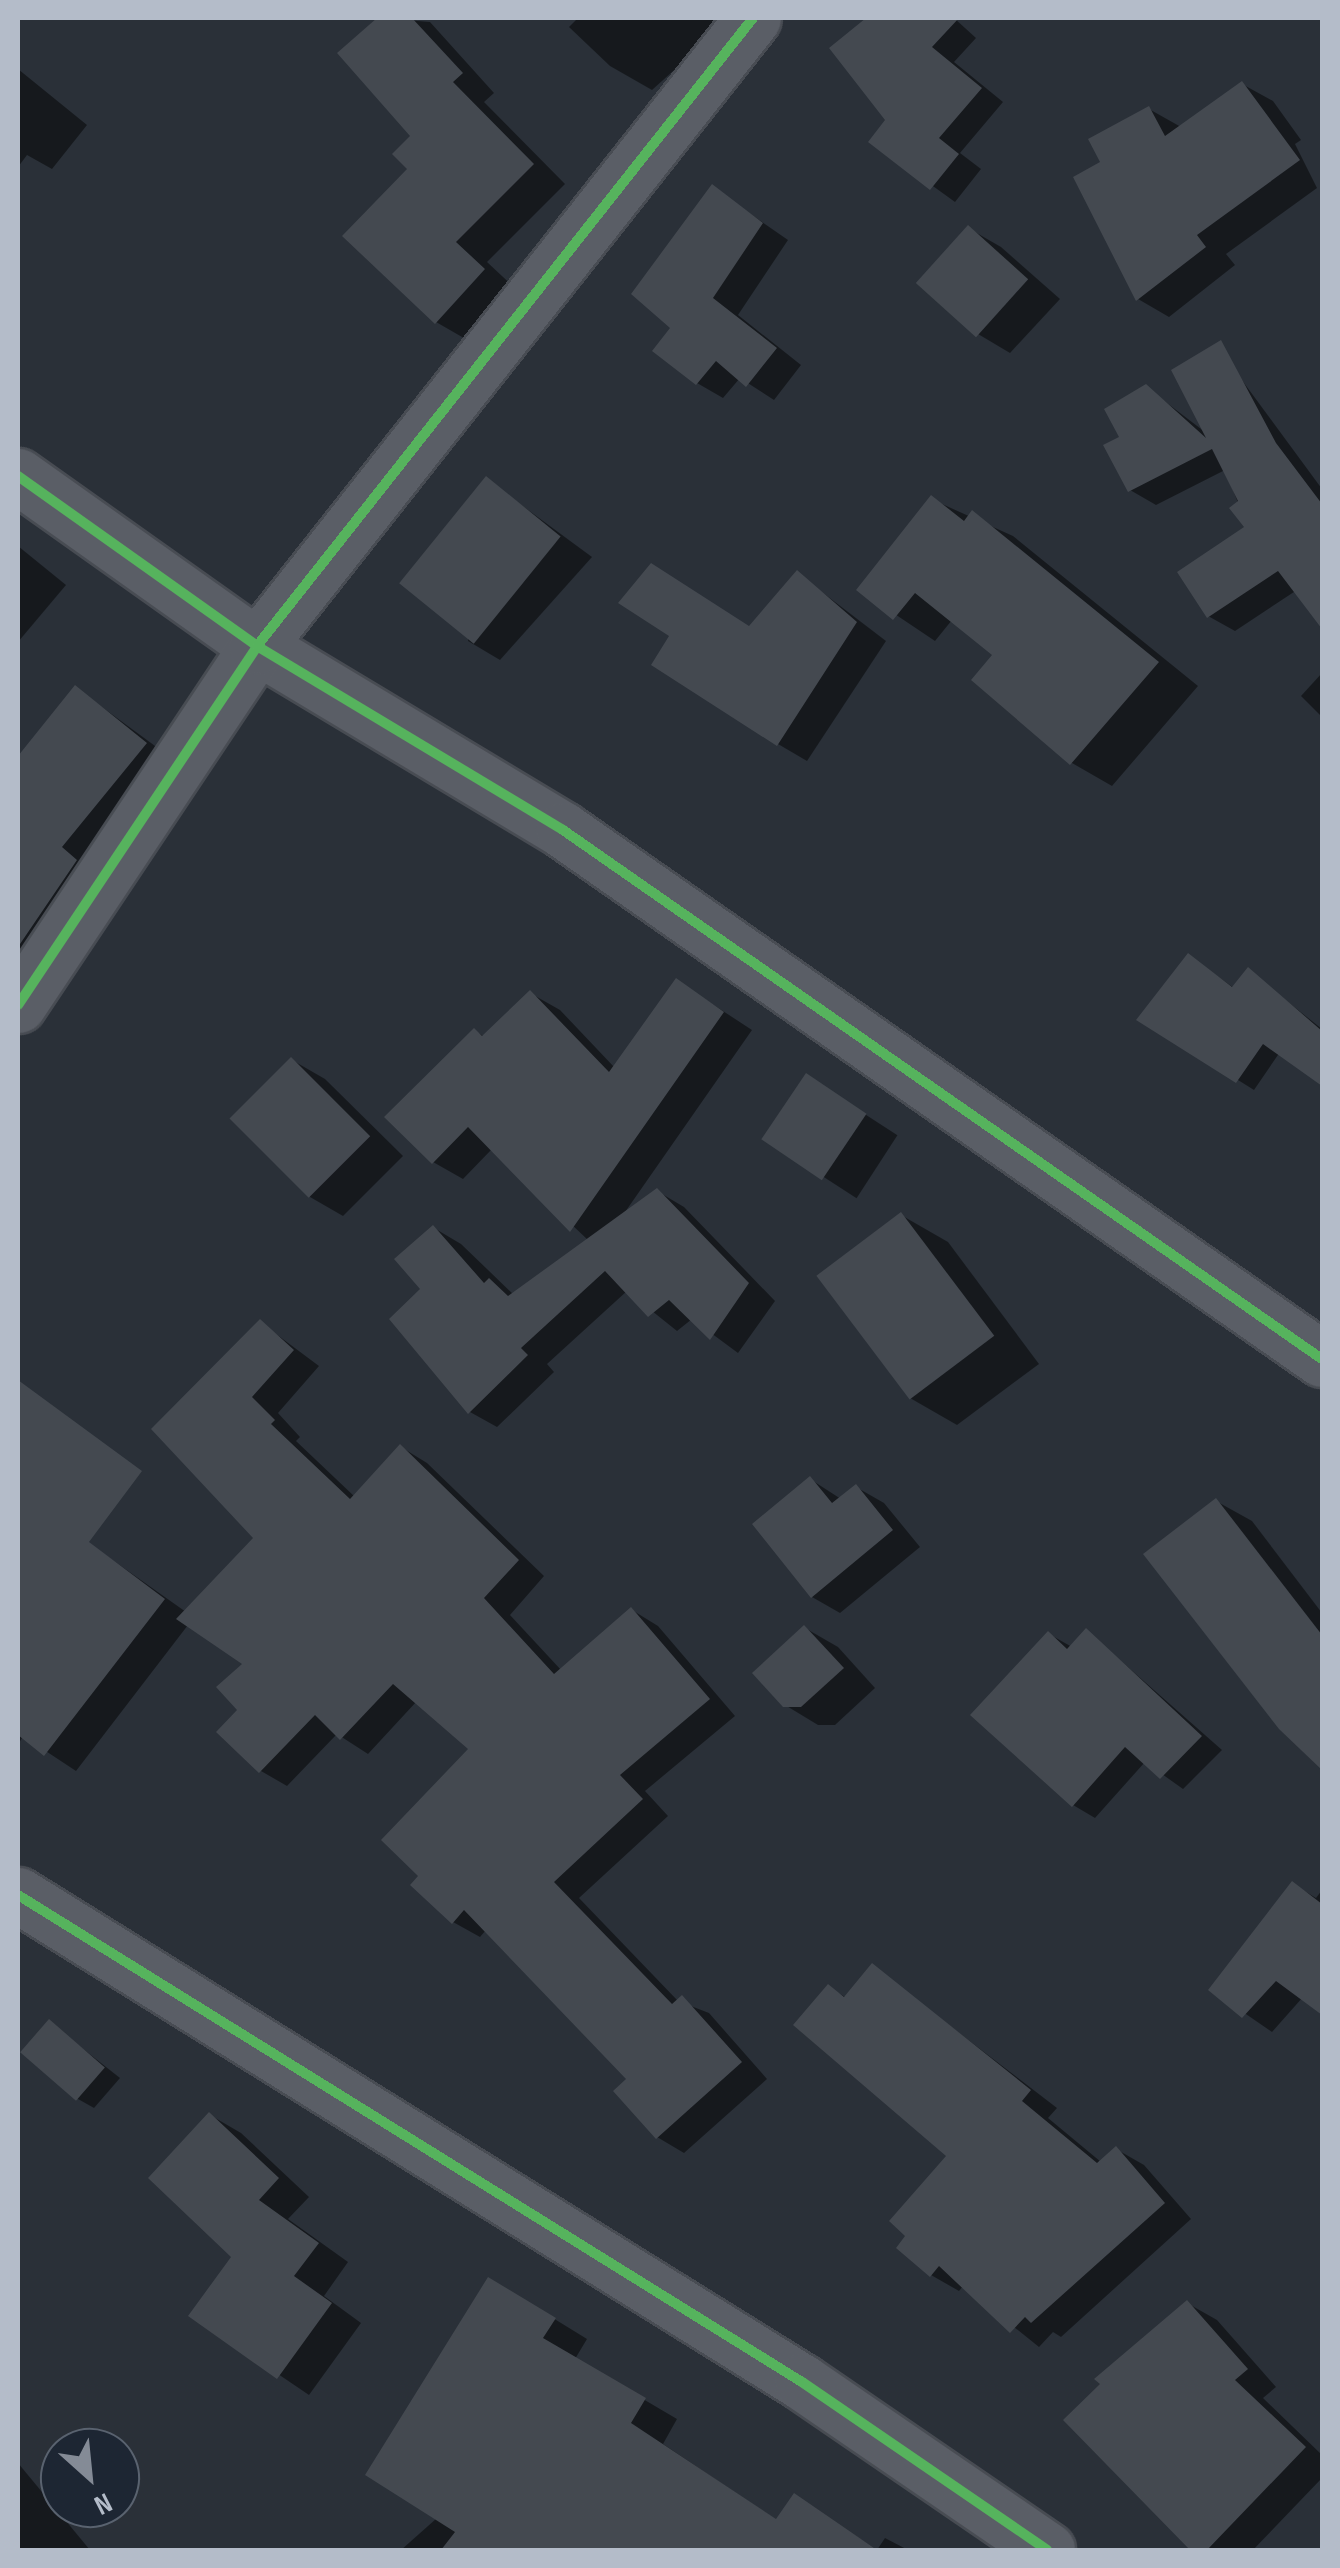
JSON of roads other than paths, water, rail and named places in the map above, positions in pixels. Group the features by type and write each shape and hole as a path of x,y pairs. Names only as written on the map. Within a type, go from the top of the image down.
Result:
{"street":[{"path":"18,1005 257,646 753,18"},
{"path":"18,476 257,646 563,830 1322,1359"},
{"path":"18,1895 802,2382 1047,2550"}]}
